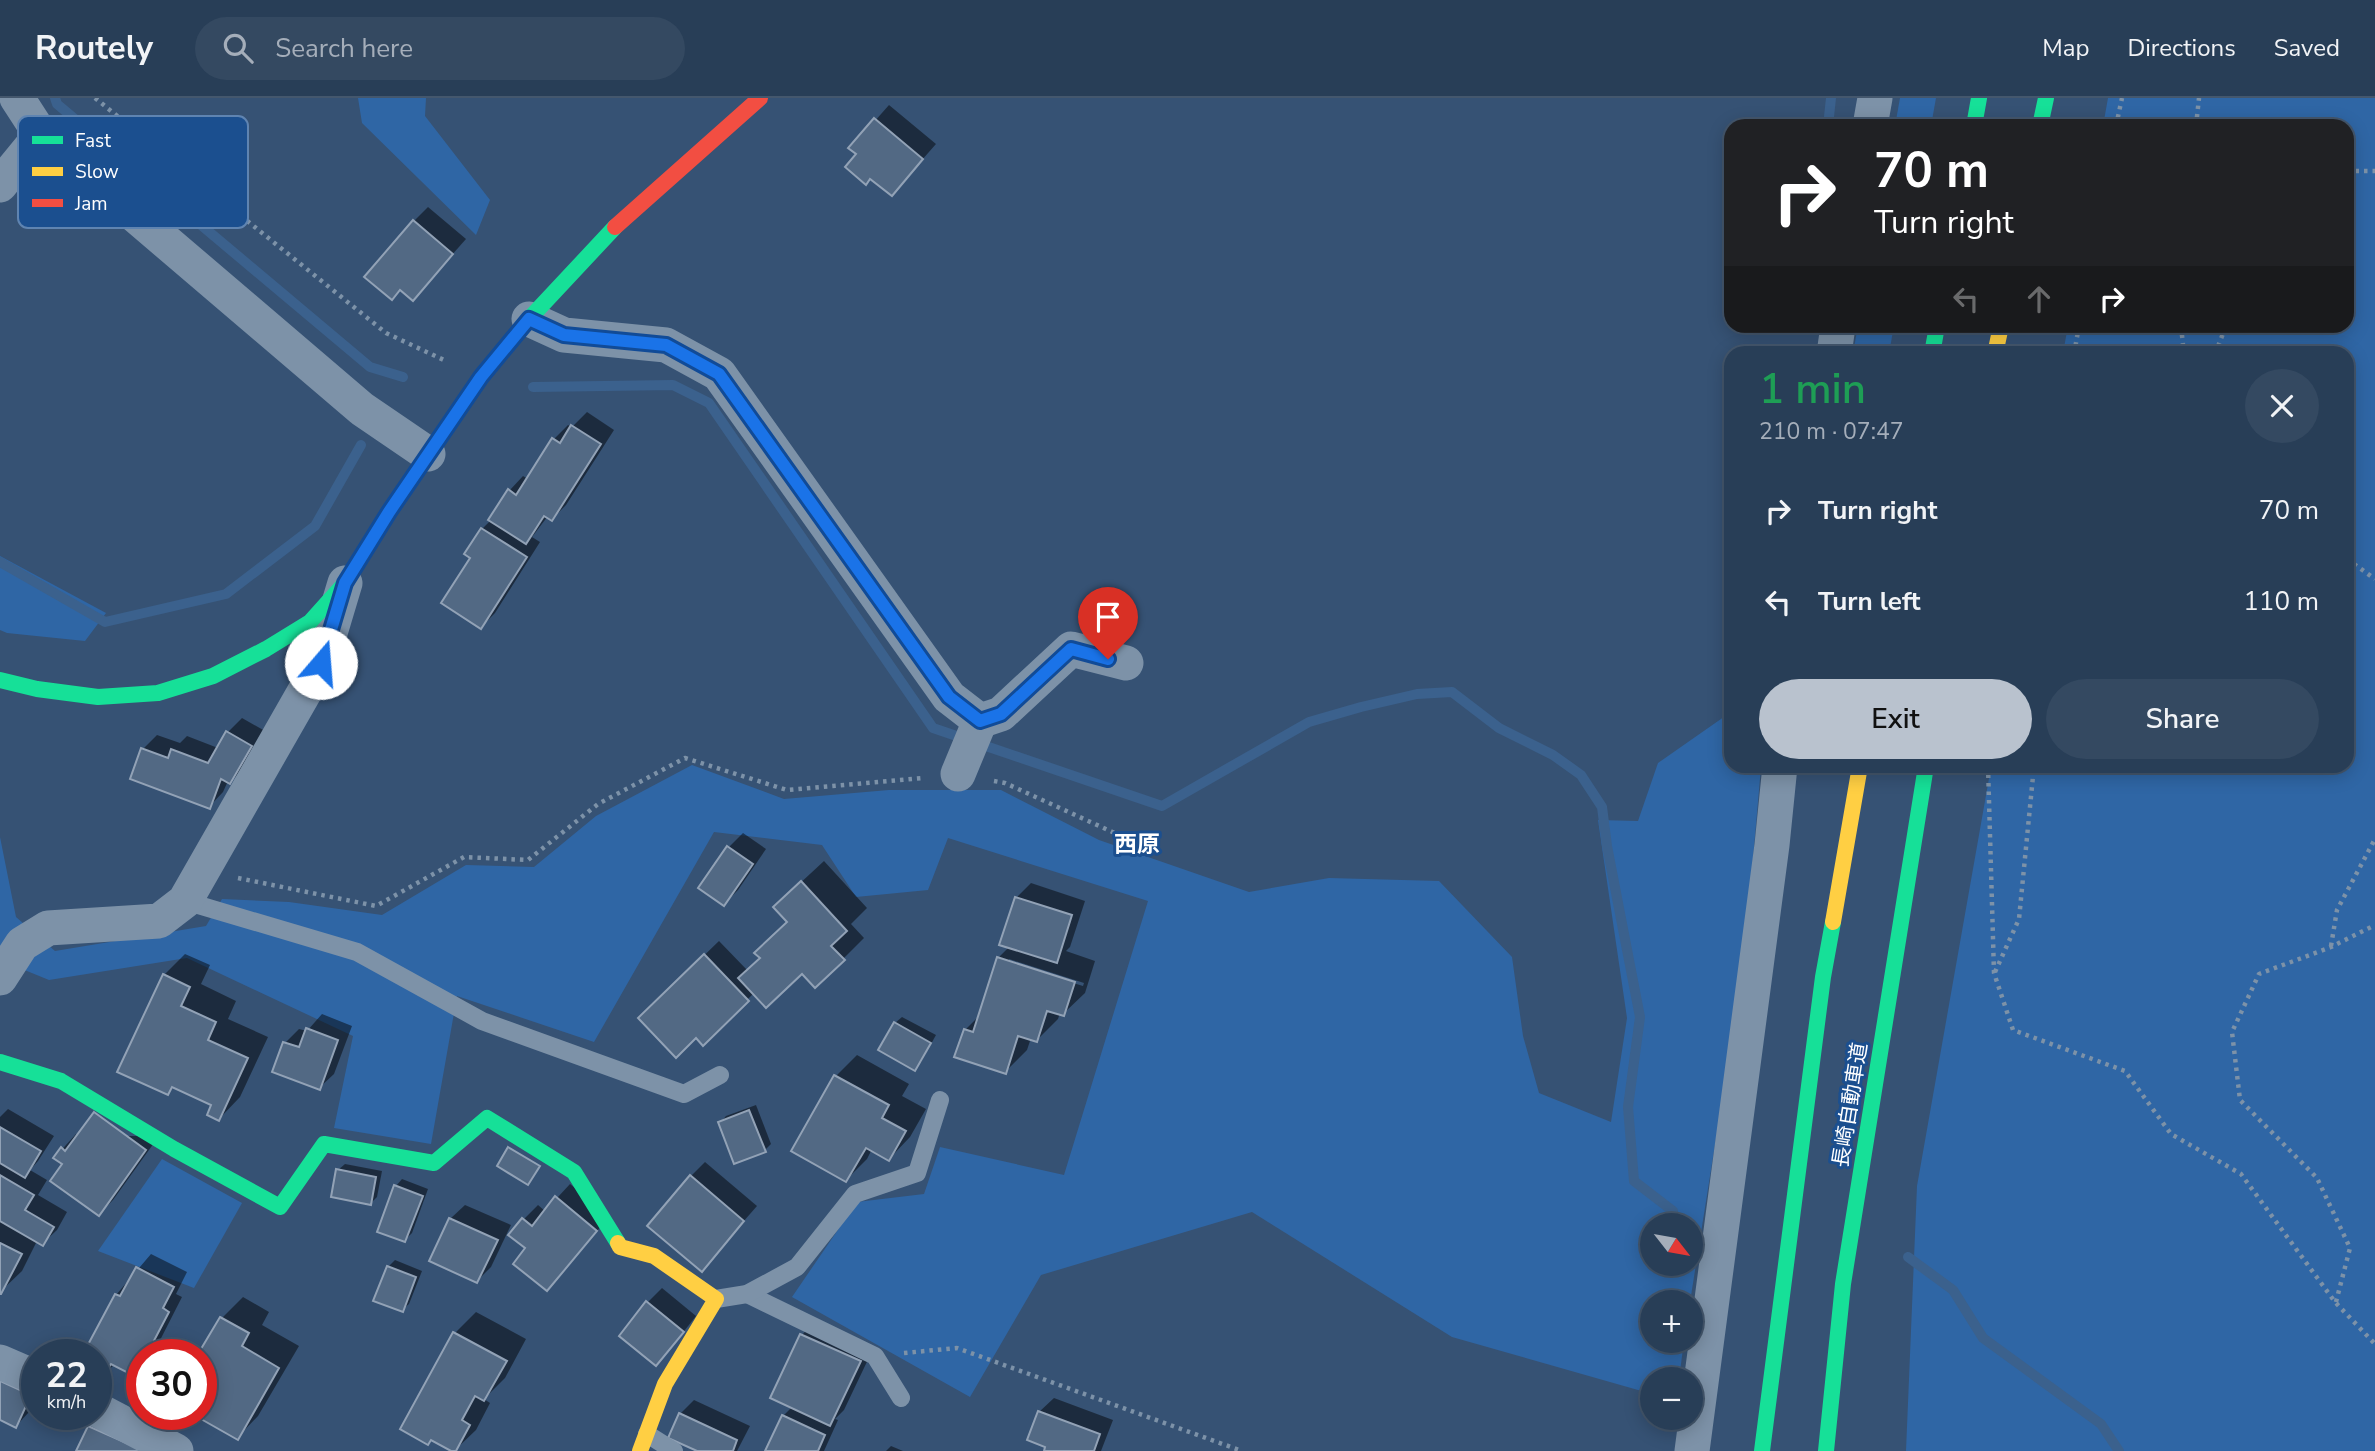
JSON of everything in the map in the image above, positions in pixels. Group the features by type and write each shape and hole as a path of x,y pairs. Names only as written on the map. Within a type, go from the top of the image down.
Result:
{"main road":[{"path":"0,680 37,689 98,697 158,693 213,676 266,649 310,622 345,583 481,377 529,319 610,232 760,98"},
{"path":"1974,119 1978,98"},
{"path":"2042,119 2046,98"},
{"name":"長崎自動車道","path":"1762,1451 1823,977 1859,773"},
{"name":"長崎自動車道","path":"1826,1451 1843,1284 1925,773"},
{"path":"0,1062 61,1081 174,1149 280,1207 324,1144 434,1163 487,1118 574,1172 620,1247 654,1256 716,1298 665,1384 644,1443"}],"street":[{"path":"17,98 29,116"},
{"path":"1871,119 1875,98"},
{"path":"0,185 18,163"},
{"path":"150,228 362,409 428,454"},
{"path":"529,319 564,335 666,345 719,374 949,697 980,721"},
{"path":"0,978 22,944 48,928 159,921 185,901 321,663 345,583"},
{"path":"962,765 980,721 1001,714 1071,649 1126,663"},
{"path":"1692,1451 1779,773"},
{"path":"0,1362 21,1371"},
{"path":"112,1417 176,1451"}],"lane":[{"path":"185,901 357,952 482,1021 684,1094 720,1075"},
{"path":"716,1298 747,1294 797,1267 855,1194 916,1173 940,1100"},
{"path":"747,1294 875,1356 901,1398"},
{"path":"644,1443 674,1451"}],"path":[{"path":"95,98 117,116"},
{"path":"2118,119 2122,98"},
{"path":"2197,119 2199,98"},
{"path":"2354,171 2375,171"},
{"path":"248,222 386,333 481,377"},
{"path":"2354,564 2375,579"},
{"path":"202,871 376,906 464,857 528,860 598,804 685,758 787,790 962,765 1141,845"},
{"path":"1989,773 1994,973 2013,1030 2125,1071 2171,1134 2241,1174 2335,1302 2375,1344"},
{"path":"1994,973 2019,919 2033,773"},
{"path":"2331,947 2337,910 2375,838"},
{"path":"2335,1302 2350,1248 2317,1178 2240,1100 2232,1032 2259,974 2331,947 2375,925"},
{"path":"875,1356 957,1348 1242,1451"}],"shaded area":[{"path":"358,98 426,98 425,116 490,200 476,235 362,123"},
{"path":"1900,98 1936,98 1932,119 1896,119"},
{"path":"2108,98 2375,98 2375,1451 1906,1451 1917,1186 1990,773 2354,773 2354,346 2064,346 2067,333 2354,333 2354,119 2104,119"},
{"path":"1857,333 1893,333 1890,346 1854,346"},
{"path":"0,556 106,613 85,641 0,630"},
{"path":"1724,717 1724,773 1760,773 1744,962 1703,1220 1703,1213 1640,1213 1640,1276 1694,1276 1692,1290 1640,1290 1640,1353 1682,1353 1681,1367 1640,1367 1640,1391 1452,1337 1252,1212 1041,1275 970,1397 792,1297 857,1202 924,1194 940,1147 1064,1175 1148,901 948,838 928,890 856,897 822,845 714,832 594,1042 457,996 431,1144 334,1128 353,1036 187,958 49,980 0,960 0,837 16,917 55,951 206,926 222,899 289,902 382,915 466,865 534,867 596,816 692,765 784,799 889,790 1001,790 1099,840 1249,892 1329,878 1439,881 1512,957 1523,1036 1539,1093 1611,1122 1627,1018 1598,820 1638,821 1658,763"},
{"path":"162,1159 242,1203 194,1288 98,1251"}],"building":[{"path":"874,118 923,159 892,196 870,179 866,185 845,167 856,154 848,148"},
{"path":"413,220 453,254 413,301 400,290 392,300 364,277"},
{"path":"571,425 601,444 552,521 544,516 526,544 488,520 508,489 516,495 552,438 560,443"},
{"path":"481,528 527,557 481,629 441,603 470,558 464,554"},
{"path":"226,731 252,746 230,784 221,779 210,809 130,779 141,748 168,758 171,749 208,763"},
{"path":"727,846 753,864 724,906 698,888"},
{"path":"801,881 847,931 831,946 845,960 815,988 802,974 766,1008 738,978 760,958 754,953 787,922 773,907"},
{"path":"1015,897 1072,915 1057,963 999,945"},
{"path":"704,954 749,1001 703,1046 696,1038 676,1058 638,1018"},
{"path":"997,957 1075,982 1064,1016 1047,1011 1037,1042 1018,1036 1006,1074 954,1057 964,1029 973,1032"},
{"path":"163,974 190,987 181,1006 216,1022 208,1040 248,1058 219,1121 207,1115 211,1105 172,1087 168,1095 117,1072"},
{"path":"894,1022 931,1043 915,1071 878,1050"},
{"path":"306,1028 338,1040 320,1090 272,1072 283,1042 299,1047"},
{"path":"834,1075 889,1105 882,1118 906,1131 889,1161 866,1148 846,1182 791,1151"},
{"path":"749,1110 766,1152 734,1164 718,1122"},
{"path":"94,1112 146,1150 99,1216 50,1181 62,1164 53,1158 61,1147 65,1151"},
{"path":"0,1127 41,1151 25,1178 0,1163"},
{"path":"508,1147 540,1166 528,1185 497,1166"},
{"path":"336,1169 376,1177 371,1205 331,1197"},
{"path":"0,1175 34,1195 25,1210 54,1227 43,1246 0,1221"},
{"path":"690,1175 744,1221 702,1272 647,1226"},
{"path":"394,1185 423,1196 405,1242 377,1232"},
{"path":"555,1196 597,1231 547,1291 513,1264 525,1248 508,1235 522,1218 532,1226"},
{"path":"449,1218 498,1240 477,1283 429,1261"},
{"path":"0,1243 22,1254 1,1294 0,1294"},
{"path":"387,1266 416,1277 403,1312 373,1301"},
{"path":"136,1267 174,1287 163,1308 169,1312 155,1339 126,1339 126,1372 112,1365 112,1339 91,1339 115,1294 120,1296"},
{"path":"646,1301 684,1332 656,1366 619,1336"},
{"path":"220,1317 249,1333 242,1346 279,1368 238,1440 217,1428 217,1339 207,1339"},
{"path":"453,1332 507,1361 484,1401 475,1396 462,1420 470,1425 456,1451 431,1440 428,1445 400,1429"},
{"path":"800,1334 861,1361 830,1426 770,1398"},
{"path":"0,1381 21,1390 21,1417 16,1428 0,1420"},
{"path":"1038,1411 1100,1434 1094,1451 1044,1451 1045,1447 1027,1440"},
{"path":"679,1413 737,1440 733,1451 697,1451 668,1438"},
{"path":"782,1415 825,1435 818,1451 765,1451"},
{"path":"86,1430 97,1430 138,1448 137,1451 76,1451"}],"waterway":[{"path":"55,98 57,104 71,116"},
{"path":"1829,119 1831,98"},
{"path":"205,228 370,367 403,377"},
{"path":"533,387 673,385 709,403 933,728 1162,806 1309,722 1417,694 1452,692 1499,728 1553,755 1581,775 1602,807 1640,1017 1628,1107 1634,1181 1673,1211"},
{"path":"0,562 105,622 226,594 315,526 361,445"},
{"path":"1908,1257 1953,1290 1983,1338 2101,1424 2119,1451"}],"traffic: fast":[{"path":"1975,119 1979,98"},
{"path":"2042,119 2046,98"},
{"path":"0,680 37,689 98,697 158,693 213,676 266,649 310,622 345,583 389,512 481,377 529,319 615,227"},
{"path":"1933,346 1936,333"},
{"path":"1826,1451 1843,1284 1925,773"},
{"path":"1762,1451 1823,977 1833,922"},
{"path":"0,1062 61,1081 174,1149 280,1207 324,1144 434,1163 487,1118 574,1172 618,1243"}],"traffic: slow":[{"path":"1997,346 2000,333"},
{"path":"1833,922 1859,773"},
{"path":"618,1243 620,1247 654,1256 716,1299 665,1384 640,1451"}],"traffic: jam":[{"path":"615,227 760,98"}],"district":[{"name":"西原","path":"1137,844"}],"route":[{"path":"321,663 345,583 389,512 481,377 529,319 564,335 666,345 719,374 949,697 980,721 1001,714 1071,649 1108,659"}]}
